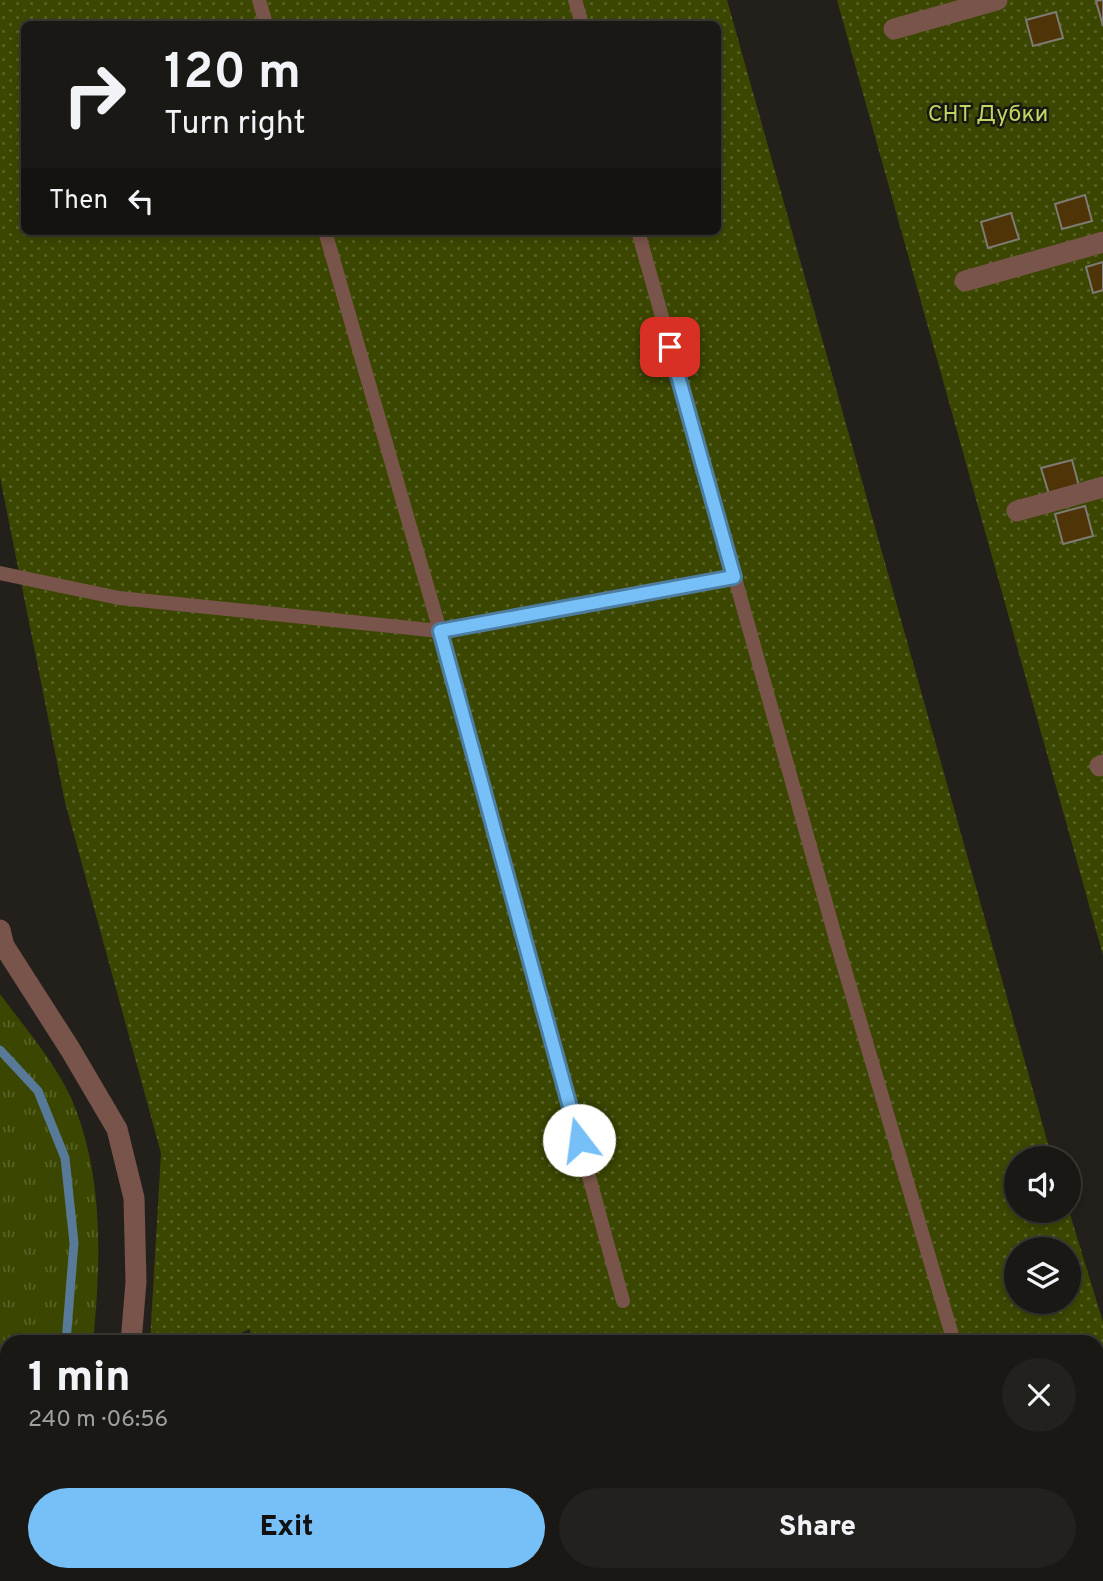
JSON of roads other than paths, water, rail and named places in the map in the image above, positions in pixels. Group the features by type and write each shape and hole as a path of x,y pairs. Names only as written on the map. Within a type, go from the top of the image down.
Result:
{"street":[{"path":"894,29 997,0"},
{"path":"965,281 1103,242"},
{"path":"1017,511 1103,487"},
{"path":"0,930 4,946 117,1129 134,1198 136,1282 132,1335"}],"lane":[{"path":"259,0 265,21"},
{"path":"575,0 581,21"},
{"path":"326,235 440,631 623,1301"},
{"path":"639,235 837,943 952,1335"},
{"path":"0,573 119,598 440,631 734,577"}],"waterway":[{"path":"0,1050 38,1091 65,1158 74,1243 67,1335"}],"park label":[{"name":"СНТ Дубки","path":"988,115"}]}
